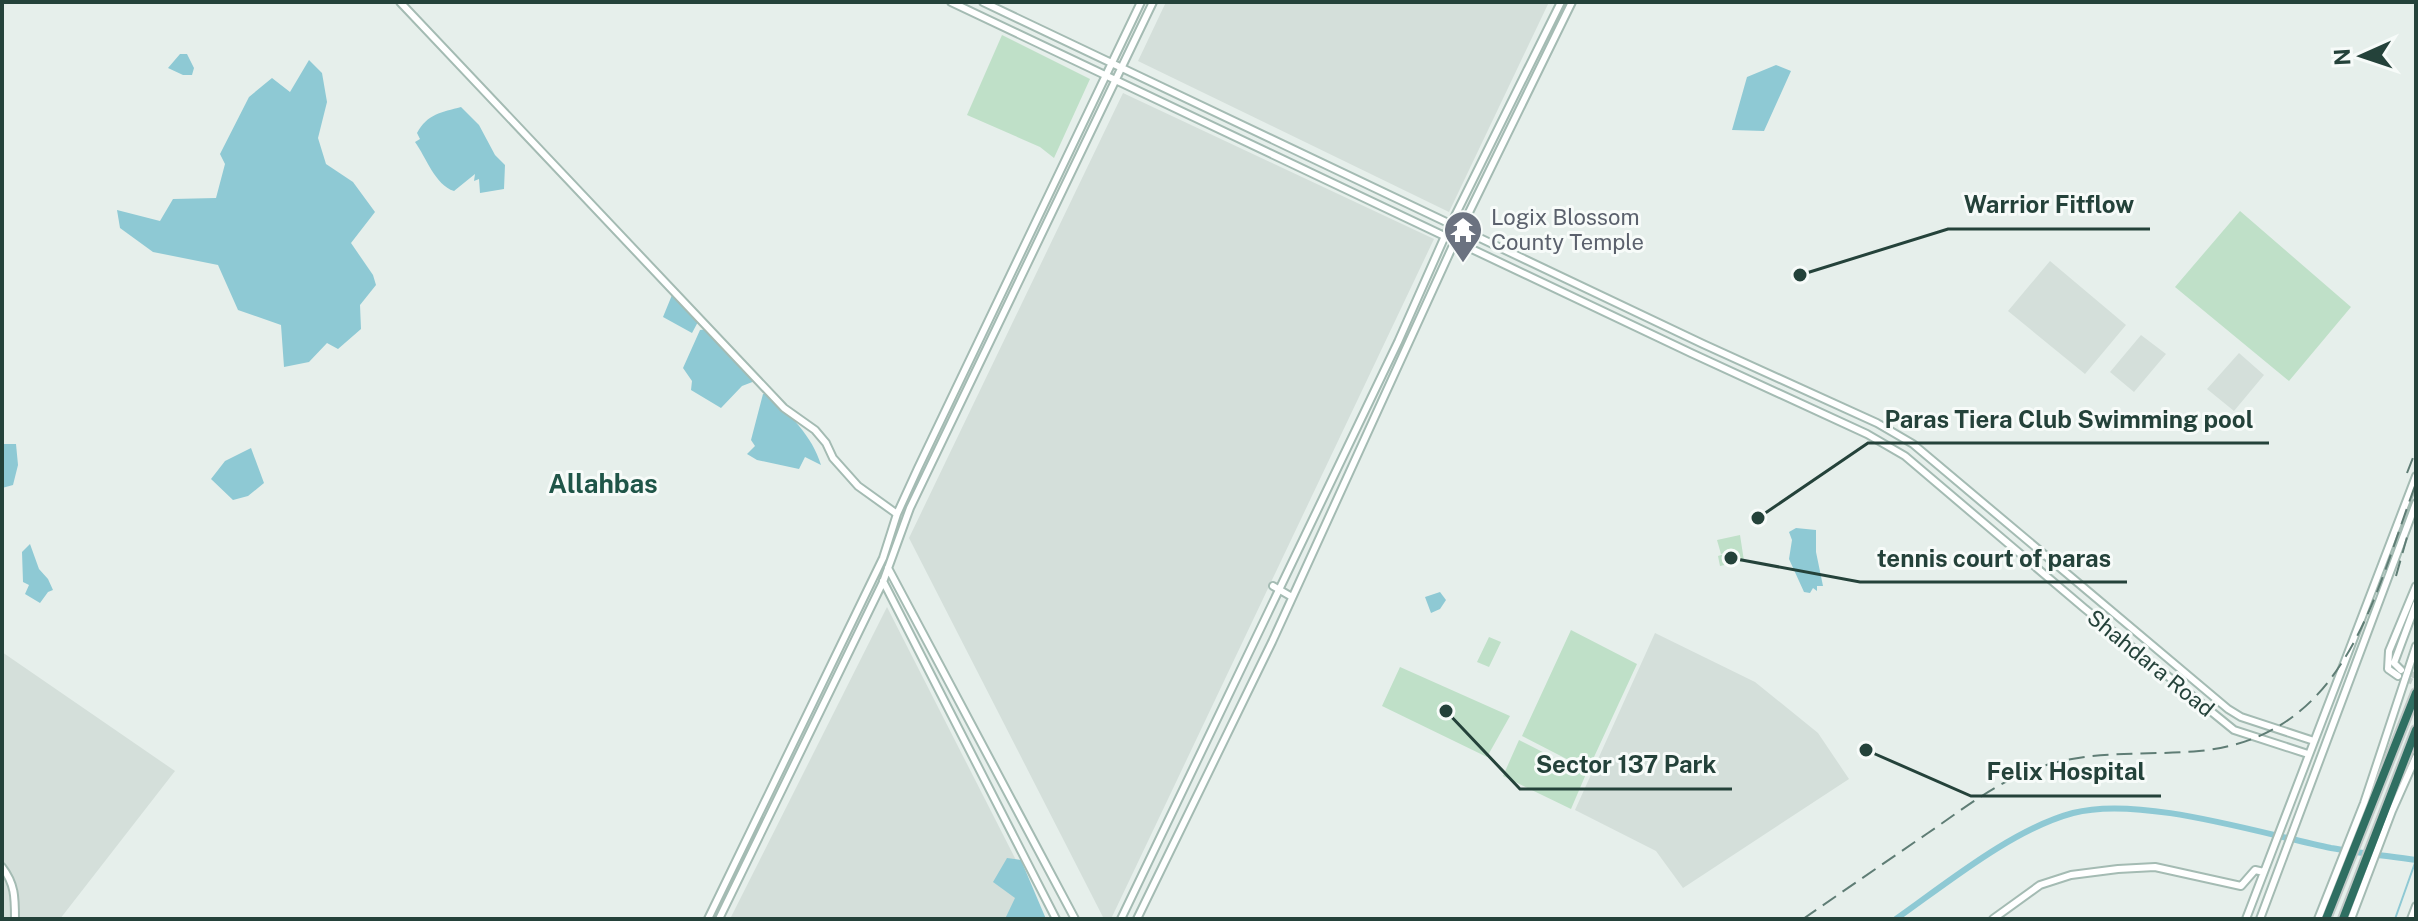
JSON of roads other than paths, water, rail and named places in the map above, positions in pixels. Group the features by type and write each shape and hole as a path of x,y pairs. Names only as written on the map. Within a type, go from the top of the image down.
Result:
{"highway":[{"path":"2326,919 2333,891 2416,693"},
{"path":"2343,919 2356,896 2416,730"}],"street":[{"path":"400,2 788,412 815,430 849,476 897,514"},
{"name":"Shahdara Road","path":"951,2 1857,429 1905,456 2234,730 2308,754"},
{"name":"Shahdara Road","path":"983,2 1866,418 1913,444 2228,709 2241,717 2314,741"},
{"path":"708,919 883,558 897,514 1030,229 1141,2"},
{"path":"719,919 883,582 910,508 1153,2"},
{"path":"1121,919 1276,588 1561,2"},
{"path":"1137,919 1292,597 1461,228 1572,2"},
{"path":"2246,919 2416,476"},
{"path":"2260,919 2415,508"},
{"path":"2407,527 2416,529"},
{"path":"883,558 1075,919"},
{"path":"877,570 1056,919"},
{"path":"2416,586 2389,651 2388,669 2399,673 2394,663 2396,653 2416,604"},
{"path":"1276,588 1292,597"},
{"path":"2368,804 2416,646"},
{"path":"2389,810 2416,757"},
{"path":"2,867 12,880 16,893 15,919"},
{"path":"1993,919 2040,885 2071,875 2155,867 2241,886 2255,870 2265,870"},
{"path":"2318,919 2333,891"},
{"path":"2351,919 2356,896"},
{"path":"2411,919 2416,906"}],"water":[{"path":"180,54 187,54 194,68 192,75 183,75 168,68"},
{"path":"309,60 322,73 327,102 318,138 326,164 353,182 375,212 351,243 373,275 376,285 360,305 361,329 338,349 327,343 309,362 284,367 281,325 238,310 218,265 153,252 120,228 117,210 160,221 173,199 216,198 225,164 220,154 249,97 272,78 290,92"},
{"path":"1776,65 1791,71 1764,131 1732,130 1747,77"},
{"path":"461,107 479,125 495,155 505,165 504,189 480,193 479,179 474,181 475,174 454,191 447,188 436,177 415,142 420,139 417,133 430,118"},
{"path":"672,295 699,320 692,333 663,317"},
{"path":"708,329 755,381 742,386 721,408 691,390 692,381 683,368 700,330"},
{"path":"763,394 769,394 800,426 821,465 805,457 799,469 757,460 747,454 755,446 751,440"},
{"path":"2,444 16,444 18,465 13,485 2,488"},
{"path":"251,448 264,483 248,496 233,500 211,479 225,461"},
{"path":"1796,528 1816,530 1816,552 1823,586 1817,586 1817,591 1813,588 1810,593 1804,592 1789,559 1792,540 1789,532"},
{"path":"30,544 39,569 53,590 40,603 25,594 29,585 23,582 22,552"},
{"path":"1440,592 1446,600 1440,609 1431,613 1425,597"},
{"path":"1007,858 1021,860 1046,919 1005,919 1015,898 993,882"}],"waterway":[{"path":"1896,919 1981,858 2027,831 2073,813 2100,809 2166,812 2331,848 2416,860"},
{"path":"2395,919 2416,860"}],"tunnel":[{"path":"2401,670 2416,676"},
{"path":"2398,676 2416,683"}],"railway":[{"path":"2407,473 2416,450"},
{"path":"1803,919 1981,797 2022,774 2077,758 2199,751 2249,740 2289,720 2321,691 2346,655 2385,572 2416,483"},
{"path":"2396,576 2409,530"}],"place":[{"name":"Logix Blossom County Temple","path":"1463,264"},
{"name":"Warrior Fitflow","path":"1800,275"},
{"name":"Paras Tiera Club Swimming pool","path":"1758,518"},
{"name":"tennis court of paras","path":"1731,558"},
{"name":"Sector 137 Park","path":"1446,711"},
{"name":"Felix Hospital","path":"1866,750"}],"district":[{"name":"Allahbas","path":"603,484"}]}
